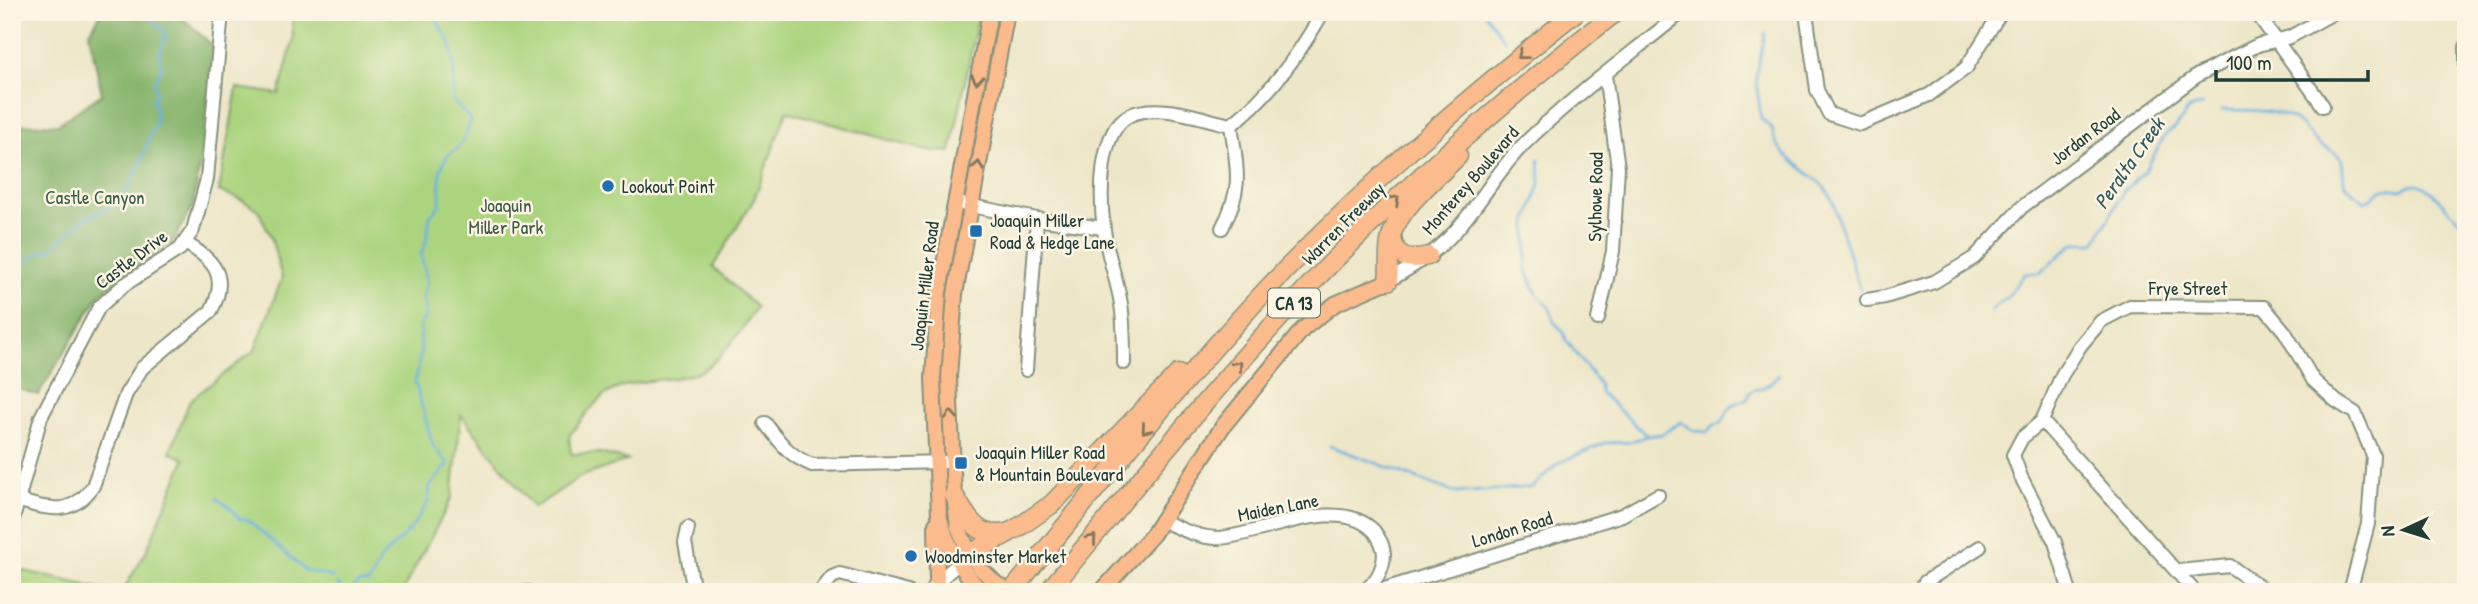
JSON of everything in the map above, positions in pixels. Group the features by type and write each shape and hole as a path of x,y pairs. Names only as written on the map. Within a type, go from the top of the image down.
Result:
{"highway":[{"name":"Warren Freeway","path":"1001,591 1272,284 1418,142 1576,12"},
{"name":"Warren Freeway","path":"1048,592 1191,420 1310,285 1431,166 1495,109 1616,12"},
{"path":"1388,281 1392,232 1404,214 1426,189 1572,47"},
{"path":"1392,232 1392,241 1399,254 1412,259 1428,256"},
{"path":"964,559 1041,513 1182,370 1205,358"},
{"path":"945,495 972,525 984,533 1000,534 1019,527"}],"main road":[{"name":"Joaquin Miller Road","path":"964,559 958,527 935,463 933,378 939,292 990,12"},
{"name":"Joaquin Miller Road","path":"945,495 953,461 949,377 955,294 1007,12"},
{"name":"Monterey Boulevard","path":"1101,592 1142,546 1223,426 1303,329 1335,304 1388,281"},
{"path":"934,587 945,495"},
{"path":"964,559 981,569 1001,591"},
{"path":"964,559 982,592"}],"street":[{"name":"Castle Drive","path":"12,523 41,417 99,307 124,285 180,249 193,230 207,179 222,12"},
{"path":"1124,363 1121,304 1103,228 1103,183 1109,139 1116,127 1130,115 1150,111 1179,113 1231,125 1247,113 1288,67 1323,12"},
{"name":"Monterey Boulevard","path":"1388,281 1428,256 1463,222 1512,156 1682,12"},
{"path":"1806,12 1817,90 1829,114 1860,124 1929,95 1966,68 2001,12"},
{"path":"2256,12 2323,106"},
{"name":"Jordan Road","path":"1867,300 1934,282 1974,258 2022,207 2197,75 2258,46 2290,37 2335,12"},
{"path":"2466,47 2466,82"},
{"name":"Sylhowe Road","path":"1598,319 1613,251 1618,167 1605,75"},
{"path":"1222,228 1235,204 1238,175 1231,125"},
{"path":"954,203 1103,228"},
{"path":"1026,370 1037,219"},
{"path":"20,501 64,509 86,496 93,486 126,394 142,368 211,312 219,288 218,276 205,254 185,243"},
{"name":"Frye Street","path":"2070,592 2055,542 2021,477 2013,455 2022,438 2042,421 2062,375 2080,346 2101,321 2130,306 2264,307 2285,332 2313,380 2336,401 2355,413 2373,455 2368,524 2350,592"},
{"path":"2042,421 2195,592"},
{"path":"765,423 796,458 812,465 953,461"},
{"name":"London Road","path":"1375,592 1622,514 1658,495"},
{"name":"Maiden Lane","path":"1161,520 1197,535 1216,538 1314,516 1351,518 1376,533 1384,553 1378,575 1363,592"},
{"path":"688,527 685,541 694,592"},
{"path":"1919,592 1925,582 1980,547"},
{"path":"934,587 964,559"},
{"path":"2178,572 2230,566 2267,592"},
{"path":"820,592 832,577 840,573 908,592"}],"green space":[{"name":"Castle Canyon","path":"102,12 176,12 213,46 203,146 193,205 173,242 100,294 38,395 12,387 12,125 58,124 102,94 89,33"},
{"name":"Joaquin Miller Park","path":"292,12 979,12 951,152 923,150 787,111 754,199 713,267 756,307 746,324 723,353 706,368 687,376 616,389 596,403 569,436 571,454 600,453 628,460 580,477 534,508 461,415 452,498 402,592 122,592 146,552 185,459 170,452 190,400 255,350 282,278 271,237 258,210 219,191 237,88 279,94 293,41"},
{"path":"12,568 115,592 12,592"}],"waterway":[{"path":"12,279 36,253 48,251 84,219 114,205 132,183 156,122 154,84 162,67 159,55 166,34 145,12"},
{"path":"350,592 358,583 369,583 382,557 411,529 428,502 430,486 447,466 447,462 433,446 415,382 421,352 420,324 425,318 426,308 423,298 427,281 421,254 430,217 440,204 440,171 447,155 463,141 471,120 453,101 452,50 448,38 440,28 437,12"},
{"path":"1484,12 1504,40"},
{"name":"Peralta Creek","path":"1765,33 1756,77 1761,119 1772,128 1780,149 1815,179 1830,196 1860,289"},
{"name":"Peralta Creek","path":"1990,311 2007,297 2026,273 2040,273 2074,243 2095,243 2124,191 2145,171 2166,134 2176,127 2189,109 2203,105"},
{"name":"Peralta Creek","path":"2222,110 2260,111 2289,117 2299,123 2319,144 2339,156 2345,185 2364,201 2386,188 2402,190 2414,184 2420,185 2430,191 2466,226"},
{"path":"1539,159 1540,184 1527,223 1527,271 1537,294 1549,307 1554,322 1599,384 1600,392 1647,436"},
{"path":"1330,446 1456,493 1532,487 1558,463 1605,443 1630,442 1662,434 1681,422 1695,431 1708,432 1714,425 1722,423 1734,404 1747,400 1751,391 1766,386 1779,375"},
{"path":"217,498 232,509 239,519 247,519 306,571 333,577"},
{"path":"338,584 342,592"}],"place":[{"name":"Lookout Point","path":"608,186"},
{"name":"Joaquin Miller Road & Hedge Lane","path":"976,231"},
{"name":"Joaquin Miller Road & Mountain Boulevard","path":"961,463"},
{"name":"Woodminster Market","path":"911,556"}]}
